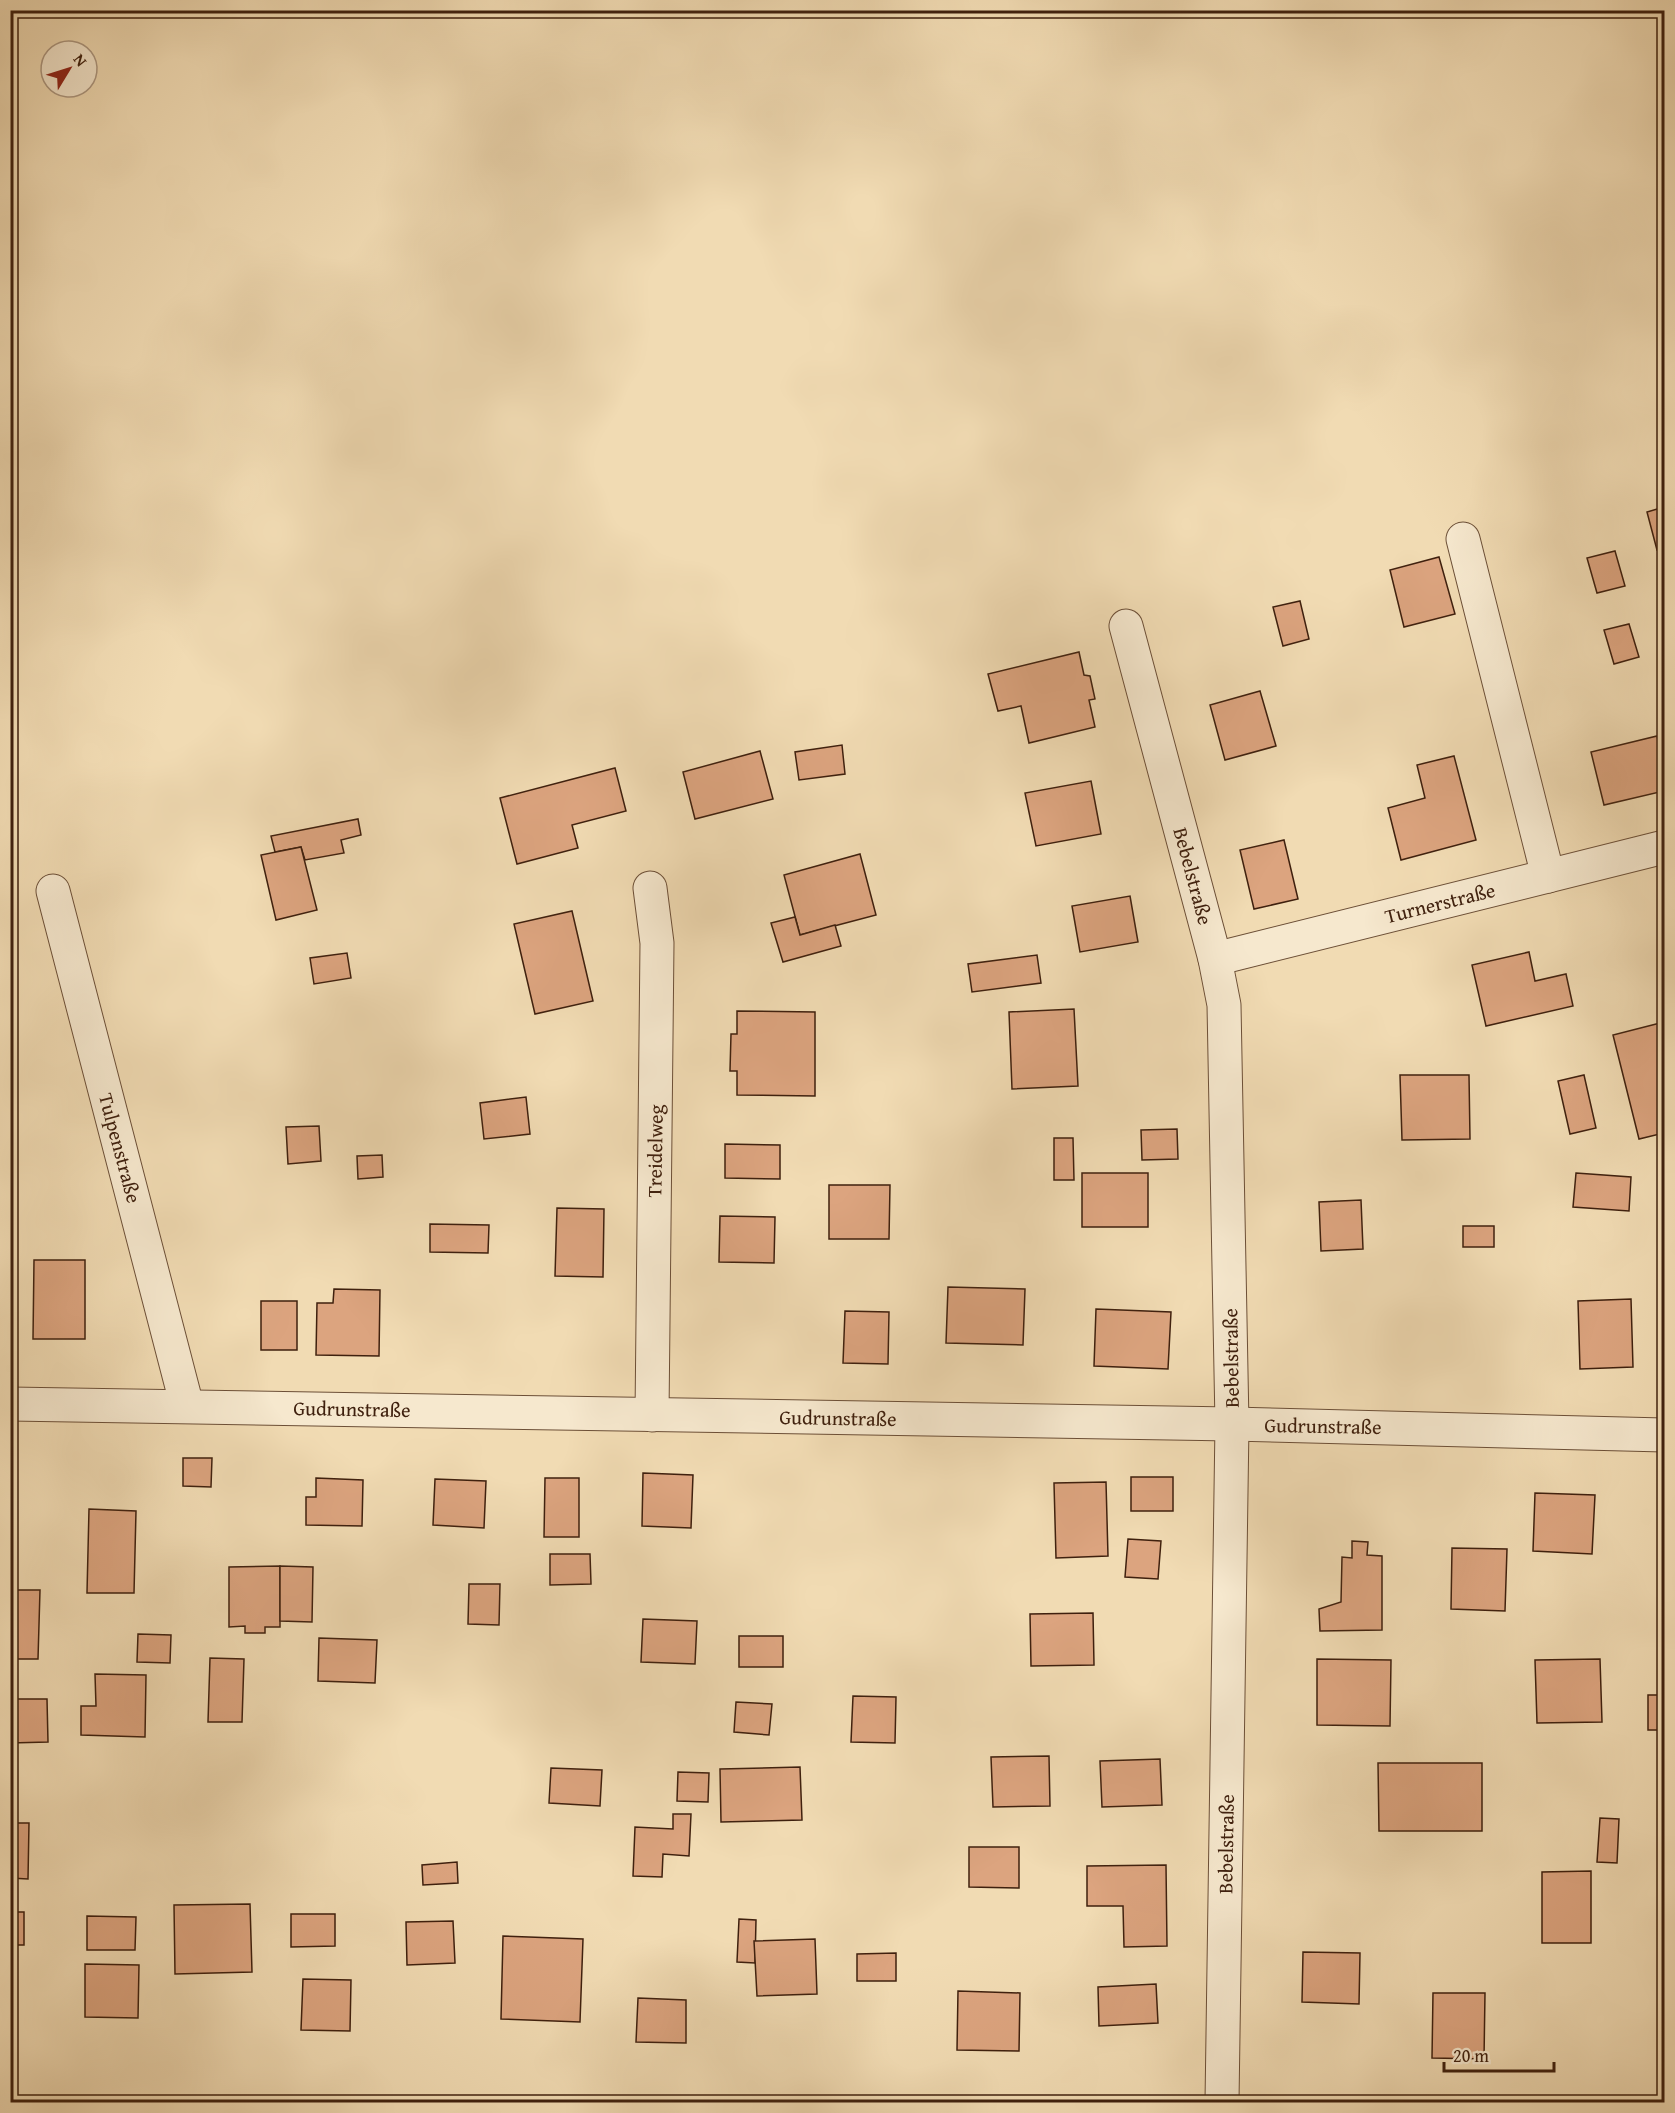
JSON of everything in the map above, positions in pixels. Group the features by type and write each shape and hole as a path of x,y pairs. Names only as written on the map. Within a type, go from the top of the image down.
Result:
{"street":[{"path":"1463,539 1548,876"},
{"name":"Bebelstraße","path":"1126,626 1215,959 1224,1005 1232,1424 1222,2103"},
{"name":"Turnerstraße","path":"1215,959 1665,847"},
{"name":"Treidelweg","path":"650,888 657,943 652,1415"},
{"name":"Tulpenstraße","path":"53,891 188,1406"},
{"name":"Gudrunstraße","path":"10,1404 1232,1424 1665,1435"}],"building":[{"path":"1664,507 1664,548 1657,550 1647,512"},
{"path":"1615,551 1625,586 1597,593 1587,558"},
{"path":"1439,557 1455,614 1404,627 1390,570"},
{"path":"1300,601 1309,639 1283,646 1273,607"},
{"path":"1629,624 1639,657 1614,664 1604,630"},
{"path":"1079,652 1084,675 1090,676 1095,699 1089,700 1095,727 1029,743 1021,706 998,711 988,674"},
{"path":"1260,691 1276,746 1225,760 1210,705"},
{"path":"1657,736 1664,765 1664,791 1604,805 1591,752"},
{"path":"842,745 845,774 799,780 795,752"},
{"path":"760,751 773,799 695,819 683,772"},
{"path":"1454,756 1476,840 1401,860 1388,808 1425,798 1417,765"},
{"path":"615,768 626,811 572,825 578,848 517,864 500,798"},
{"path":"1091,781 1101,834 1036,846 1025,793"},
{"path":"358,819 361,835 341,840 344,853 305,860 301,847 275,852 271,836"},
{"path":"1284,840 1298,899 1254,909 1240,850"},
{"path":"301,847 317,910 276,920 261,855"},
{"path":"860,854 876,915 800,935 784,875"},
{"path":"1130,896 1138,942 1080,952 1072,906"},
{"path":"572,911 593,1001 535,1014 514,924"},
{"path":"795,917 800,935 835,925 841,946 783,962 771,923"},
{"path":"1529,952 1535,981 1566,974 1573,1006 1486,1026 1472,965"},
{"path":"347,953 351,978 314,984 310,958"},
{"path":"1037,955 1041,983 972,992 968,964"},
{"path":"1074,1009 1078,1086 1012,1089 1009,1012"},
{"path":"737,1011 815,1012 815,1096 737,1095 737,1071 730,1071 731,1034 737,1034"},
{"path":"1664,1022 1664,1133 1639,1139 1613,1035"},
{"path":"1400,1075 1469,1075 1470,1139 1402,1140"},
{"path":"1584,1075 1596,1128 1570,1134 1558,1081"},
{"path":"526,1097 530,1134 484,1139 480,1103"},
{"path":"319,1126 321,1161 288,1164 286,1127"},
{"path":"1177,1129 1178,1159 1142,1160 1141,1130"},
{"path":"1054,1138 1073,1138 1074,1180 1054,1180"},
{"path":"725,1144 780,1145 780,1179 725,1178"},
{"path":"382,1155 383,1177 358,1179 357,1156"},
{"path":"1082,1173 1148,1173 1148,1227 1082,1227"},
{"path":"1576,1173 1631,1177 1629,1211 1573,1207"},
{"path":"829,1185 890,1185 889,1239 829,1239"},
{"path":"1361,1200 1363,1249 1321,1251 1319,1202"},
{"path":"557,1208 604,1209 603,1277 555,1276"},
{"path":"720,1216 775,1217 774,1263 719,1262"},
{"path":"430,1224 489,1225 488,1253 430,1252"},
{"path":"1463,1226 1494,1226 1494,1247 1463,1247"},
{"path":"34,1260 85,1260 85,1339 33,1339"},
{"path":"948,1287 1025,1289 1023,1345 946,1343"},
{"path":"334,1289 380,1290 379,1356 316,1355 317,1303 333,1303"},
{"path":"1631,1299 1633,1367 1580,1369 1578,1301"},
{"path":"261,1301 297,1301 297,1350 261,1350"},
{"path":"1096,1309 1171,1312 1168,1369 1094,1366"},
{"path":"845,1311 889,1312 888,1364 843,1363"},
{"path":"183,1458 212,1458 211,1487 183,1486"},
{"path":"643,1473 693,1475 691,1528 642,1526"},
{"path":"1131,1477 1173,1477 1173,1511 1131,1511"},
{"path":"316,1478 363,1480 362,1526 306,1525 306,1497 316,1497"},
{"path":"545,1478 579,1478 579,1537 544,1537"},
{"path":"435,1479 486,1481 484,1528 433,1525"},
{"path":"1106,1482 1108,1556 1056,1558 1054,1483"},
{"path":"1535,1493 1595,1495 1592,1554 1533,1551"},
{"path":"89,1509 136,1511 134,1593 87,1593"},
{"path":"1661,1511 1664,1511 1664,1562 1659,1562"},
{"path":"1128,1539 1161,1541 1158,1579 1125,1577"},
{"path":"1352,1541 1368,1542 1367,1555 1382,1556 1382,1630 1320,1631 1319,1609 1341,1602 1342,1557 1352,1558"},
{"path":"1452,1548 1507,1549 1505,1611 1451,1609"},
{"path":"550,1554 590,1554 591,1584 550,1585"},
{"path":"280,1566 280,1627 265,1627 265,1633 245,1633 245,1626 229,1627 229,1567"},
{"path":"280,1566 313,1567 312,1622 280,1621"},
{"path":"469,1584 500,1584 499,1625 468,1624"},
{"path":"10,1590 40,1590 38,1659 10,1659"},
{"path":"1093,1613 1094,1665 1031,1666 1030,1614"},
{"path":"643,1619 697,1621 695,1664 641,1662"},
{"path":"138,1634 171,1635 170,1663 137,1662"},
{"path":"739,1636 783,1636 783,1667 739,1667"},
{"path":"319,1638 377,1640 375,1683 318,1681"},
{"path":"210,1658 244,1659 242,1722 208,1722"},
{"path":"1317,1659 1391,1660 1390,1726 1317,1725"},
{"path":"1600,1659 1602,1722 1537,1723 1535,1660"},
{"path":"95,1674 146,1675 145,1737 81,1735 81,1706 96,1706"},
{"path":"1648,1695 1664,1695 1664,1730 1648,1730"},
{"path":"853,1696 896,1697 895,1743 851,1742"},
{"path":"10,1699 47,1699 48,1742 10,1743"},
{"path":"736,1702 772,1704 769,1735 734,1732"},
{"path":"1049,1756 1050,1806 993,1807 991,1757"},
{"path":"1160,1759 1162,1805 1102,1807 1100,1761"},
{"path":"1378,1763 1482,1763 1482,1831 1379,1831"},
{"path":"800,1767 802,1820 721,1822 720,1769"},
{"path":"551,1768 602,1770 600,1806 549,1803"},
{"path":"678,1772 709,1773 708,1802 677,1801"},
{"path":"673,1814 691,1814 689,1856 663,1854 662,1877 633,1876 635,1827 673,1829"},
{"path":"1600,1818 1619,1819 1617,1863 1597,1862"},
{"path":"10,1823 29,1823 28,1879 10,1878"},
{"path":"969,1847 1019,1847 1019,1888 969,1887"},
{"path":"457,1862 458,1883 423,1885 422,1865"},
{"path":"1166,1865 1167,1946 1124,1947 1123,1906 1087,1906 1087,1866"},
{"path":"1591,1871 1591,1943 1542,1943 1542,1872"},
{"path":"250,1904 252,1972 175,1974 174,1905"},
{"path":"10,1912 24,1912 24,1945 10,1945"},
{"path":"291,1914 335,1914 335,1946 291,1947"},
{"path":"87,1916 136,1917 135,1950 87,1950"},
{"path":"739,1919 756,1920 755,1963 737,1962"},
{"path":"453,1921 455,1963 407,1965 406,1922"},
{"path":"503,1936 583,1939 580,2022 501,2019"},
{"path":"815,1939 817,1994 757,1996 754,1941"},
{"path":"1303,1952 1360,1953 1359,2004 1302,2002"},
{"path":"896,1953 896,1981 857,1981 857,1954"},
{"path":"85,1964 139,1965 138,2018 85,2017"},
{"path":"303,1979 351,1980 350,2031 301,2030"},
{"path":"1156,1984 1158,2023 1099,2026 1098,1987"},
{"path":"958,1991 1020,1993 1019,2051 957,2050"},
{"path":"1433,1993 1485,1993 1484,2059 1432,2058"},
{"path":"638,1998 686,2000 686,2043 636,2042"}]}
